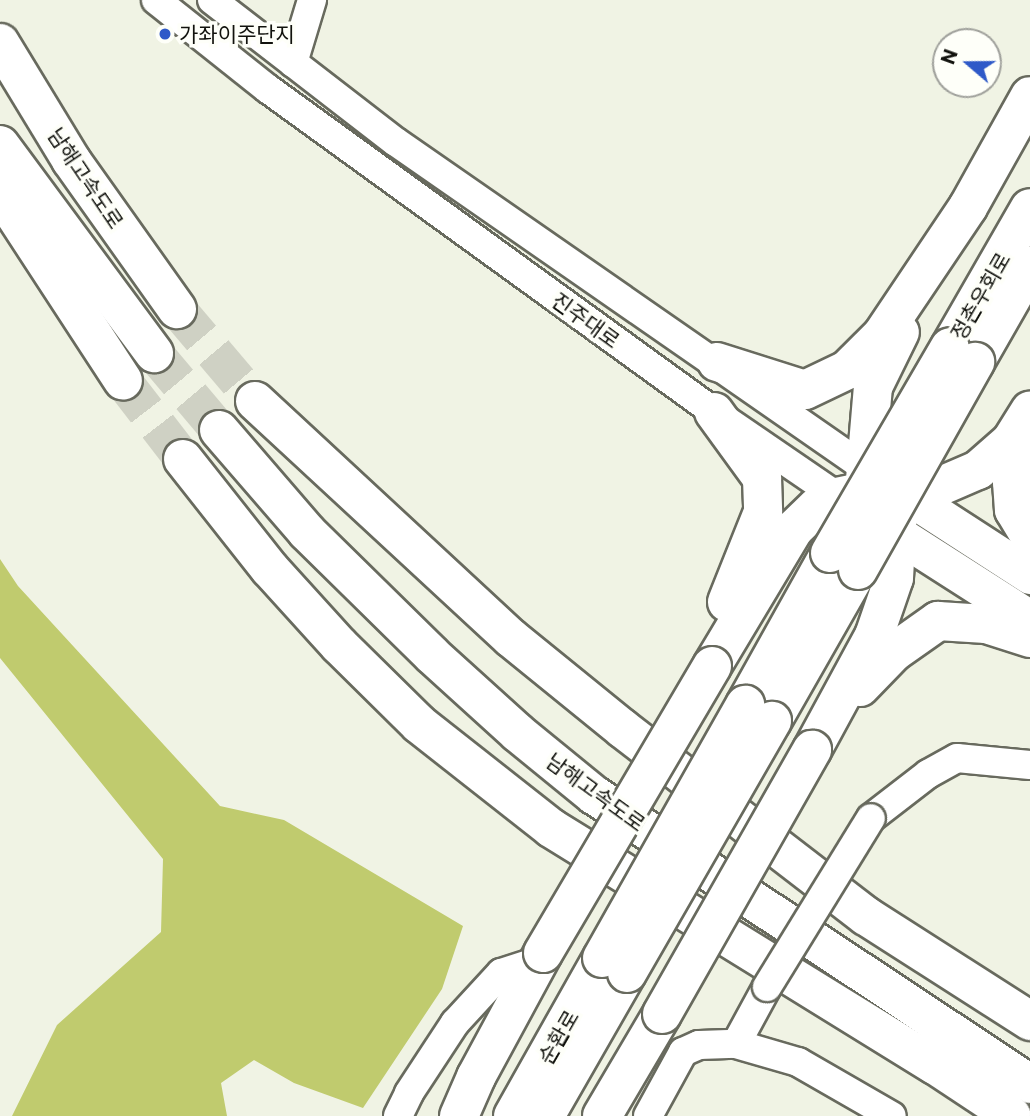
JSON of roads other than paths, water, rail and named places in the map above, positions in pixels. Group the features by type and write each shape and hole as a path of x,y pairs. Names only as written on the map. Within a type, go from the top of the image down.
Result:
{"highway":[{"name":"남해고속도로","path":"0,43 71,160 177,309"},
{"path":"602,1116 817,741 874,636 894,578 880,500 873,387 891,347 1030,96"},
{"path":"0,145 154,353"},
{"path":"0,192 123,381"},
{"path":"716,362 805,390 847,370 882,335 968,207"},
{"name":"정촌우회로","path":"962,355 1030,208"},
{"name":"정촌우회로","path":"962,355 1030,266"},
{"path":"615,966 962,355"},
{"path":"255,401 512,638 624,729 866,916 1030,1021"},
{"path":"459,1116 476,1076 540,957 794,529 817,507 880,500 978,470 1011,442 1030,411"},
{"path":"714,412 762,478 763,512 717,627 715,661"},
{"name":"남해고속도로","path":"219,430 307,532 432,655 518,733 594,795 1030,1084"},
{"path":"1030,430 1012,482 1014,509 1030,537"},
{"path":"183,459 270,569 339,645 419,724 551,828 935,1065 1012,1116"},
{"path":"817,741 844,704 894,652 938,621 986,624 1030,638"},
{"name":"순환로","path":"513,1116 615,966"},
{"name":"순환로","path":"545,1116 615,966"},
{"path":"935,1065 999,1116"}],"main road":[{"name":"진주대로","path":"880,500 1030,575"},
{"name":"진주대로","path":"880,500 1030,619"}],"street":[{"name":"진주대로","path":"156,0 268,89 714,412 880,500"},
{"name":"진주대로","path":"212,0 396,142 716,362 880,500"},
{"path":"293,63 312,0"},
{"path":"736,1044 767,987 871,818 928,774 957,758 1030,765"},
{"path":"398,1116 409,1093 455,1023 501,973 540,957"},
{"path":"648,1116 682,1052 699,1045 736,1044 799,1062 892,1116"}],"tunnel":[{"path":"177,309 255,401"},
{"path":"154,353 219,430"},
{"path":"123,381 183,459"}],"place":[{"name":"가좌이주단지","path":"165,34"}]}
